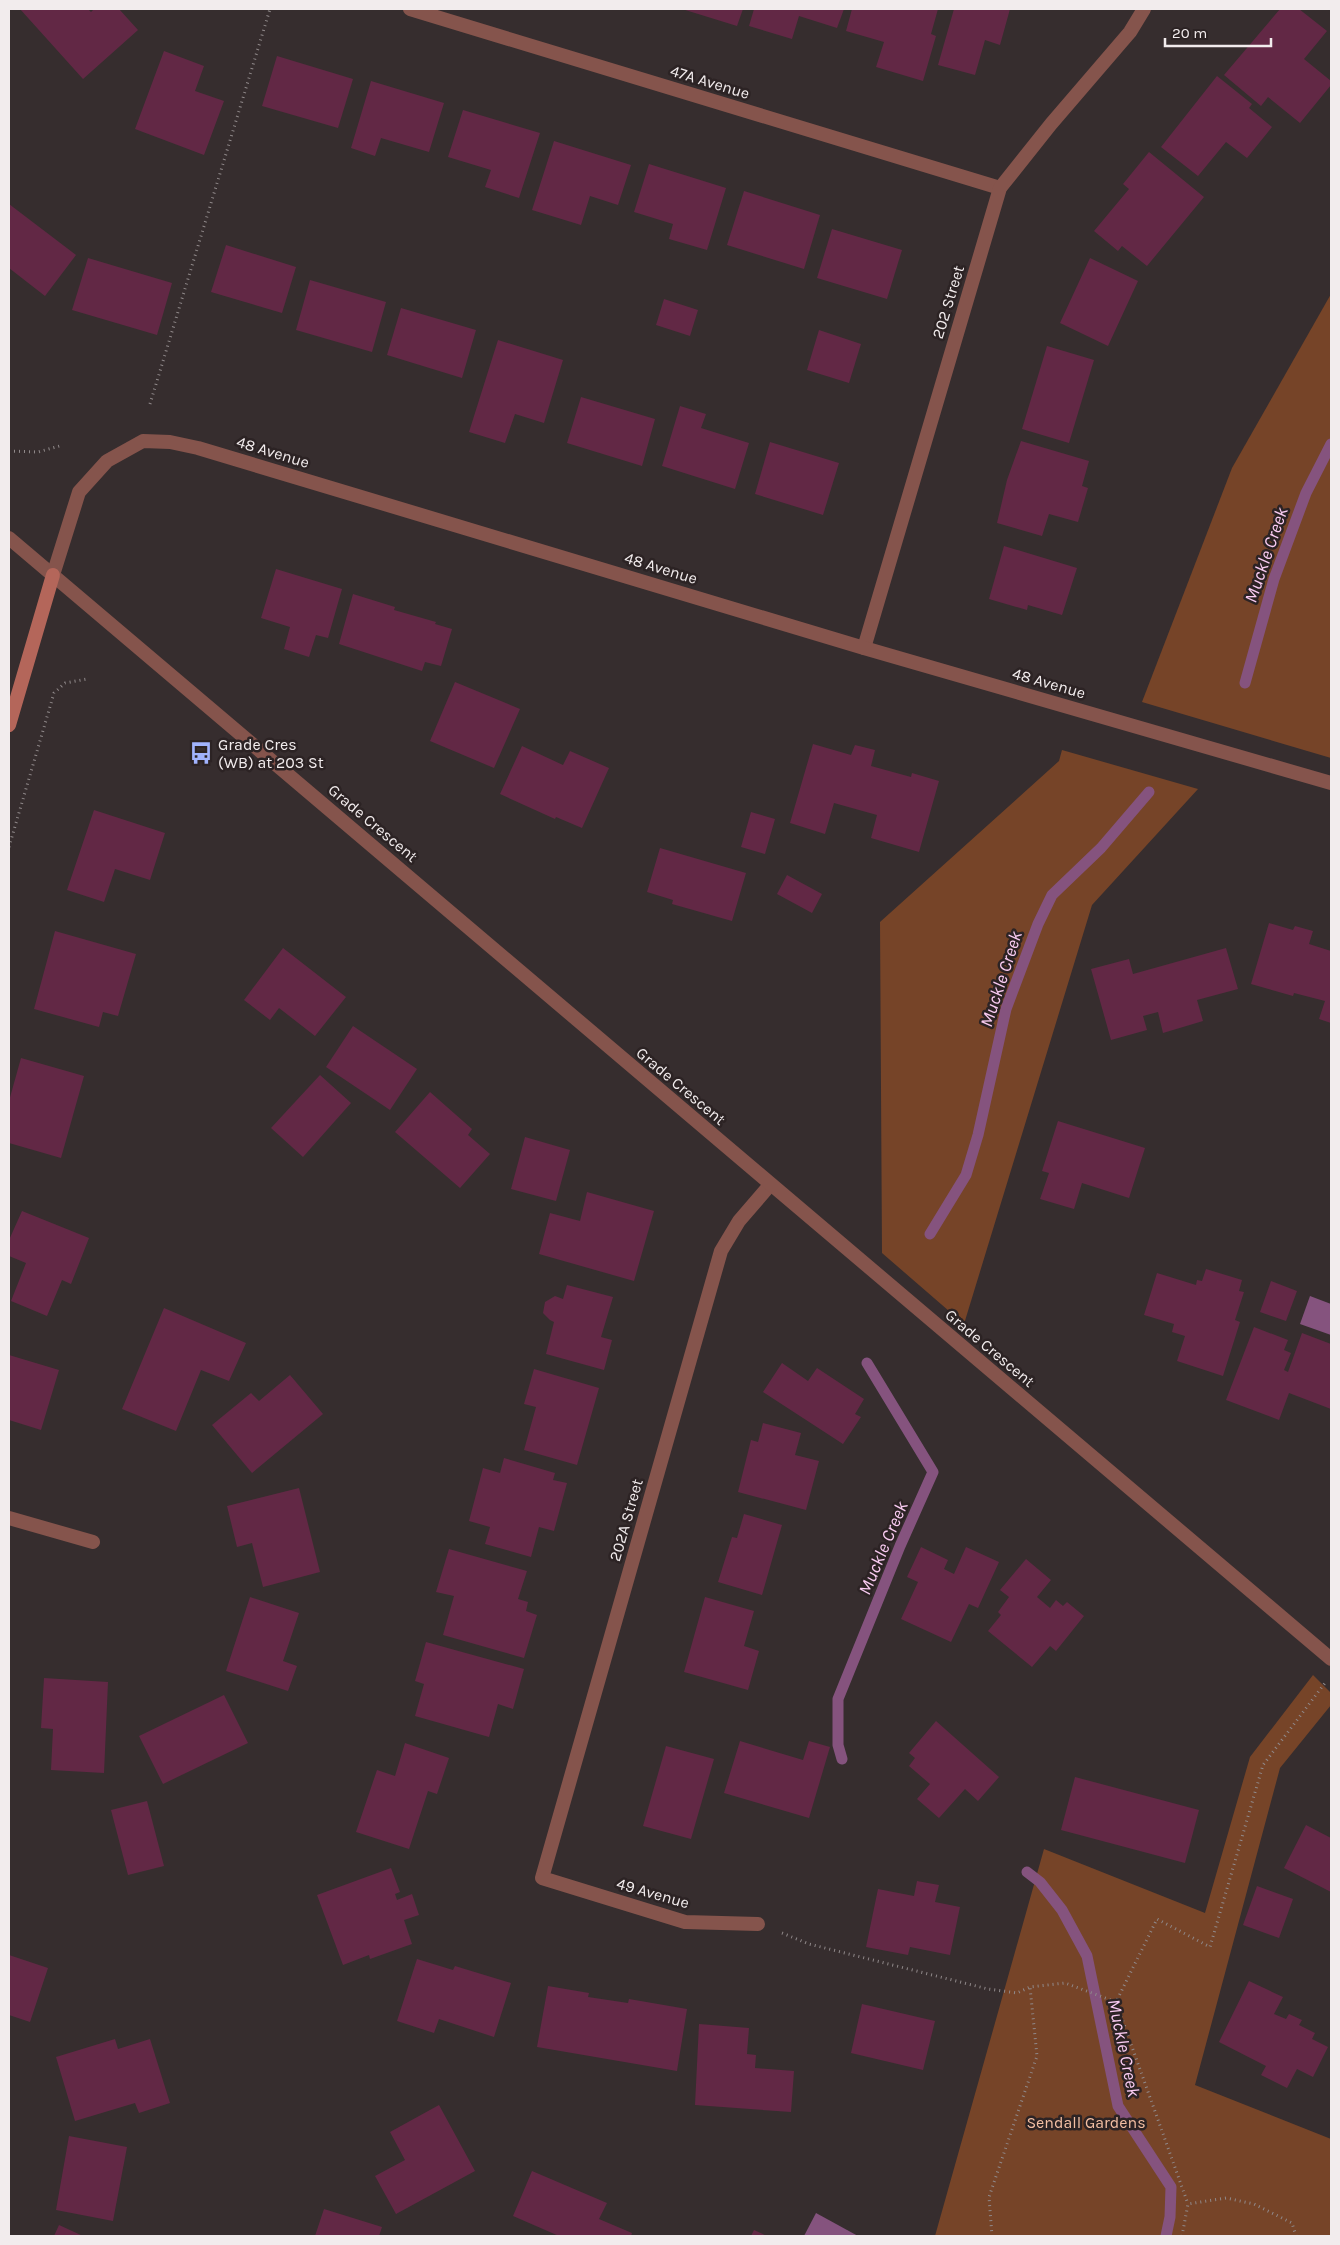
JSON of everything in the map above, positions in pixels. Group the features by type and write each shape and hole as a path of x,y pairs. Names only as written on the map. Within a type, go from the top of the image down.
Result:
{"main road":[{"path":"9,725 53,575"}],"street":[{"name":"47A Avenue","path":"410,9 1000,188"},
{"name":"202 Street","path":"864,648 1000,188 1051,124 1130,32 1144,9"},
{"name":"48 Avenue","path":"53,575 79,492 107,461 143,441 170,442 198,448 864,648 1331,783"},
{"name":"Grade Crescent","path":"9,538 1331,1659"},
{"name":"202A Street","path":"542,1878 721,1251 739,1221 770,1185"},
{"path":"9,1518 93,1542"},
{"name":"49 Avenue","path":"542,1878 685,1922 758,1924"}],"path":[{"path":"150,404 270,9"},
{"path":"9,451 38,452 63,445"},
{"path":"9,846 54,693 65,683 88,679"},
{"path":"1182,2236 1188,2204 1116,2002 1157,1918 1210,1946 1263,1765 1329,1679"},
{"path":"758,1924 809,1944 988,1988 1017,1993 1030,1987 1065,1983 1116,2002"},
{"path":"992,2236 989,2197 1037,2056 1030,1987"},
{"path":"1188,2204 1226,2198 1254,2204 1292,2223 1296,2236"}],"green space":[{"path":"1331,294 1331,758 1142,702 1232,468"},
{"path":"1062,750 1198,789 1092,905 964,1324 882,1253 880,922 1059,761"},
{"name":"Sendall Gardens","path":"1313,1675 1331,1693 1331,1705 1280,1768 1195,2085 1331,2139 1331,2236 935,2236 1044,1849 1205,1913 1250,1757"}],"shaded area":[{"path":"1310,1296 1331,1304 1331,1335 1300,1324"},
{"path":"816,2213 858,2236 804,2236"}],"building":[{"path":"20,9 88,9 91,12 94,9 119,9 138,30 83,79"},
{"path":"682,9 743,9 737,26"},
{"path":"754,9 844,9 837,28 799,16 792,39 749,26"},
{"path":"852,9 938,9 931,34 936,36 923,81 876,67 884,42 846,31"},
{"path":"954,9 1010,9 1000,45 985,40 975,75 938,65"},
{"path":"1280,9 1299,9 1327,31 1304,59 1331,81 1331,85 1300,123 1268,97 1261,106 1224,75"},
{"path":"164,51 204,66 195,91 224,101 204,155 135,129"},
{"path":"277,56 353,79 338,128 262,106"},
{"path":"1217,76 1252,104 1249,108 1272,127 1247,158 1226,142 1198,176 1161,147"},
{"path":"371,81 444,103 429,152 381,138 375,156 351,148"},
{"path":"463,110 540,133 519,198 485,187 491,170 448,157"},
{"path":"554,141 631,165 618,205 590,196 581,225 532,210"},
{"path":"1149,152 1204,197 1147,266 1122,246 1118,251 1094,231 1129,189 1123,184"},
{"path":"649,164 726,188 707,250 669,239 673,224 634,212"},
{"path":"744,191 820,215 804,269 727,245"},
{"path":"9,204 76,255 45,296 9,268"},
{"path":"832,229 902,250 887,299 817,278"},
{"path":"226,245 296,267 282,313 211,292"},
{"path":"88,258 172,283 157,335 72,310"},
{"path":"1090,258 1138,281 1108,346 1060,323"},
{"path":"310,280 386,302 372,352 296,330"},
{"path":"664,299 698,310 690,336 656,325"},
{"path":"401,308 476,330 462,378 387,355"},
{"path":"819,330 861,344 849,383 807,370"},
{"path":"498,340 563,360 544,423 515,414 505,443 469,432"},
{"path":"1047,346 1094,360 1069,443 1022,429"},
{"path":"581,397 655,419 642,466 567,443"},
{"path":"680,406 706,414 701,428 749,443 735,489 662,466"},
{"path":"1021,441 1089,461 1082,486 1088,488 1078,522 1049,514 1042,536 997,523 1007,480"},
{"path":"770,442 839,463 823,515 755,494"},
{"path":"1004,546 1077,568 1062,615 1028,605 1027,610 989,599"},
{"path":"276,569 342,589 328,638 316,635 309,657 284,649 290,627 261,618"},
{"path":"353,594 395,607 394,610 436,622 435,624 452,629 441,666 425,662 422,671 339,644"},
{"path":"455,682 520,709 494,768 430,741"},
{"path":"813,744 851,755 855,745 875,750 871,766 911,777 912,773 939,781 919,852 871,838 877,815 834,803 825,834 790,823"},
{"path":"522,746 563,765 570,751 609,768 582,828 556,817 555,819 500,794"},
{"path":"94,810 165,833 150,880 115,869 104,902 67,890"},
{"path":"751,812 775,819 765,854 741,847"},
{"path":"660,848 746,873 732,921 672,904 673,900 647,892"},
{"path":"787,875 822,894 812,913 777,894"},
{"path":"1269,923 1293,930 1295,926 1313,931 1309,944 1331,951 1331,1023 1319,1019 1325,1001 1294,993 1293,996 1251,984"},
{"path":"55,931 136,954 118,1016 103,1012 99,1027 34,1009"},
{"path":"283,948 346,997 315,1036 279,1008 270,1020 244,1000"},
{"path":"1226,948 1238,989 1197,1000 1203,1021 1163,1033 1158,1012 1143,1016 1147,1030 1111,1040 1091,969 1129,959 1133,974"},
{"path":"353,1026 417,1069 390,1110 326,1067"},
{"path":"21,1058 84,1076 61,1158 9,1143 9,1101"},
{"path":"320,1075 351,1103 303,1157 271,1128"},
{"path":"430,1092 472,1129 468,1135 490,1154 460,1188 395,1132"},
{"path":"1058,1121 1145,1148 1129,1198 1082,1183 1074,1209 1040,1199 1049,1173 1042,1171"},
{"path":"525,1137 570,1150 556,1201 511,1189"},
{"path":"587,1192 654,1211 634,1281 539,1254 550,1213 580,1221"},
{"path":"22,1211 89,1238 71,1284 62,1280 47,1316 11,1301 26,1263 9,1256 9,1240"},
{"path":"1206,1269 1242,1280 1239,1291 1244,1292 1235,1320 1240,1322 1223,1376 1177,1361 1185,1336 1172,1332 1174,1324 1144,1315 1157,1273 1196,1285 1197,1280 1202,1281"},
{"path":"1271,1281 1297,1291 1286,1321 1260,1312"},
{"path":"567,1285 613,1297 601,1337 612,1340 604,1370 546,1354 554,1322 543,1313 545,1302 555,1296 563,1299"},
{"path":"164,1308 246,1343 229,1381 201,1370 176,1431 122,1409"},
{"path":"1254,1327 1288,1340 1284,1350 1291,1353 1284,1370 1288,1372 1302,1333 1331,1344 1331,1409 1289,1393 1279,1420 1226,1400"},
{"path":"9,1355 59,1370 41,1430 9,1420"},
{"path":"782,1363 808,1381 817,1368 864,1399 855,1414 861,1417 843,1444 763,1392"},
{"path":"534,1369 599,1388 577,1465 524,1450 536,1407 524,1404"},
{"path":"290,1375 323,1414 252,1473 212,1425 251,1393 259,1401"},
{"path":"763,1423 801,1433 795,1455 819,1461 806,1510 738,1492 751,1440 758,1442"},
{"path":"504,1458 555,1473 553,1480 567,1483 554,1531 539,1527 531,1557 485,1544 490,1527 469,1521 483,1468 500,1473"},
{"path":"299,1488 320,1572 263,1587 252,1543 237,1547 227,1506"},
{"path":"744,1514 782,1525 762,1595 718,1582 732,1537 737,1538"},
{"path":"921,1547 948,1560 944,1569 954,1574 966,1547 999,1562 978,1608 969,1604 951,1642 901,1619 918,1582 907,1577"},
{"path":"449,1549 527,1571 518,1599 528,1602 526,1611 537,1615 524,1658 443,1635 454,1596 436,1592"},
{"path":"1026,1559 1051,1580 1037,1597 1050,1608 1056,1600 1063,1606 1067,1602 1084,1616 1056,1651 1050,1646 1032,1667 988,1631 1001,1615 998,1612 1009,1597 1000,1590"},
{"path":"250,1597 299,1613 283,1661 297,1666 288,1691 226,1671"},
{"path":"705,1597 754,1611 744,1646 759,1651 748,1690 684,1672"},
{"path":"426,1642 524,1669 513,1709 498,1704 489,1737 415,1716 424,1684 415,1681"},
{"path":"44,1678 108,1682 104,1773 51,1770 53,1729 41,1728"},
{"path":"224,1695 248,1743 163,1784 139,1736"},
{"path":"936,1721 999,1777 978,1801 965,1789 939,1818 917,1799 930,1784 909,1766 915,1758 909,1753"},
{"path":"740,1741 803,1760 809,1741 830,1747 809,1818 724,1793"},
{"path":"405,1743 449,1758 437,1794 428,1791 409,1849 356,1832 377,1770 395,1776"},
{"path":"666,1746 714,1759 691,1839 643,1826"},
{"path":"1075,1777 1199,1810 1185,1863 1061,1830"},
{"path":"147,1801 164,1866 128,1875 111,1810"},
{"path":"1306,1825 1331,1838 1331,1892 1284,1868"},
{"path":"391,1868 400,1892 395,1894 397,1900 412,1894 419,1915 404,1920 412,1944 370,1959 369,1955 343,1965 317,1895"},
{"path":"917,1881 939,1885 935,1902 960,1907 950,1955 910,1947 908,1955 866,1947 878,1889 914,1896"},
{"path":"1257,1886 1293,1899 1279,1938 1243,1925"},
{"path":"9,1955 48,1968 30,2022 9,2015"},
{"path":"417,1959 453,1970 455,1966 511,1983 494,2037 439,2019 434,2033 397,2021"},
{"path":"1249,1981 1283,1997 1274,2014 1286,2019 1289,2014 1302,2020 1299,2025 1315,2033 1312,2039 1328,2047 1313,2077 1297,2069 1287,2088 1261,2075 1266,2066 1219,2042"},
{"path":"548,1986 589,1993 588,1997 628,2003 629,1999 687,2009 677,2071 537,2047"},
{"path":"862,2004 935,2021 923,2070 851,2053"},
{"path":"699,2024 749,2028 747,2054 756,2055 755,2068 794,2071 791,2112 695,2105"},
{"path":"115,2039 118,2049 150,2039 170,2103 139,2113 135,2103 75,2121 56,2057"},
{"path":"439,2105 475,2171 396,2214 375,2176 405,2160 390,2132"},
{"path":"69,2136 127,2147 113,2221 56,2210"},
{"path":"532,2171 607,2203 599,2219 632,2233 631,2236 559,2236 513,2216"},
{"path":"324,2209 382,2227 379,2236 315,2236"},
{"path":"59,2225 83,2236 54,2236"},
{"path":"754,2230 767,2236 751,2236"}],"waterway":[{"name":"Muckle Creek","path":"1245,683 1274,579 1306,493 1331,444"},
{"name":"Muckle Creek","path":"930,1234 966,1175 978,1135 1006,1009 1038,924 1052,895 1101,848 1149,792"},
{"name":"Muckle Creek","path":"842,1759 838,1745 838,1699 900,1546 933,1472 867,1363"},
{"name":"Muckle Creek","path":"1027,1872 1040,1882 1062,1910 1087,1956 1118,2106 1171,2187 1170,2217 1166,2236"}],"place":[{"name":"Grade Cres (WB) at 203 St","path":"201,753"}]}
